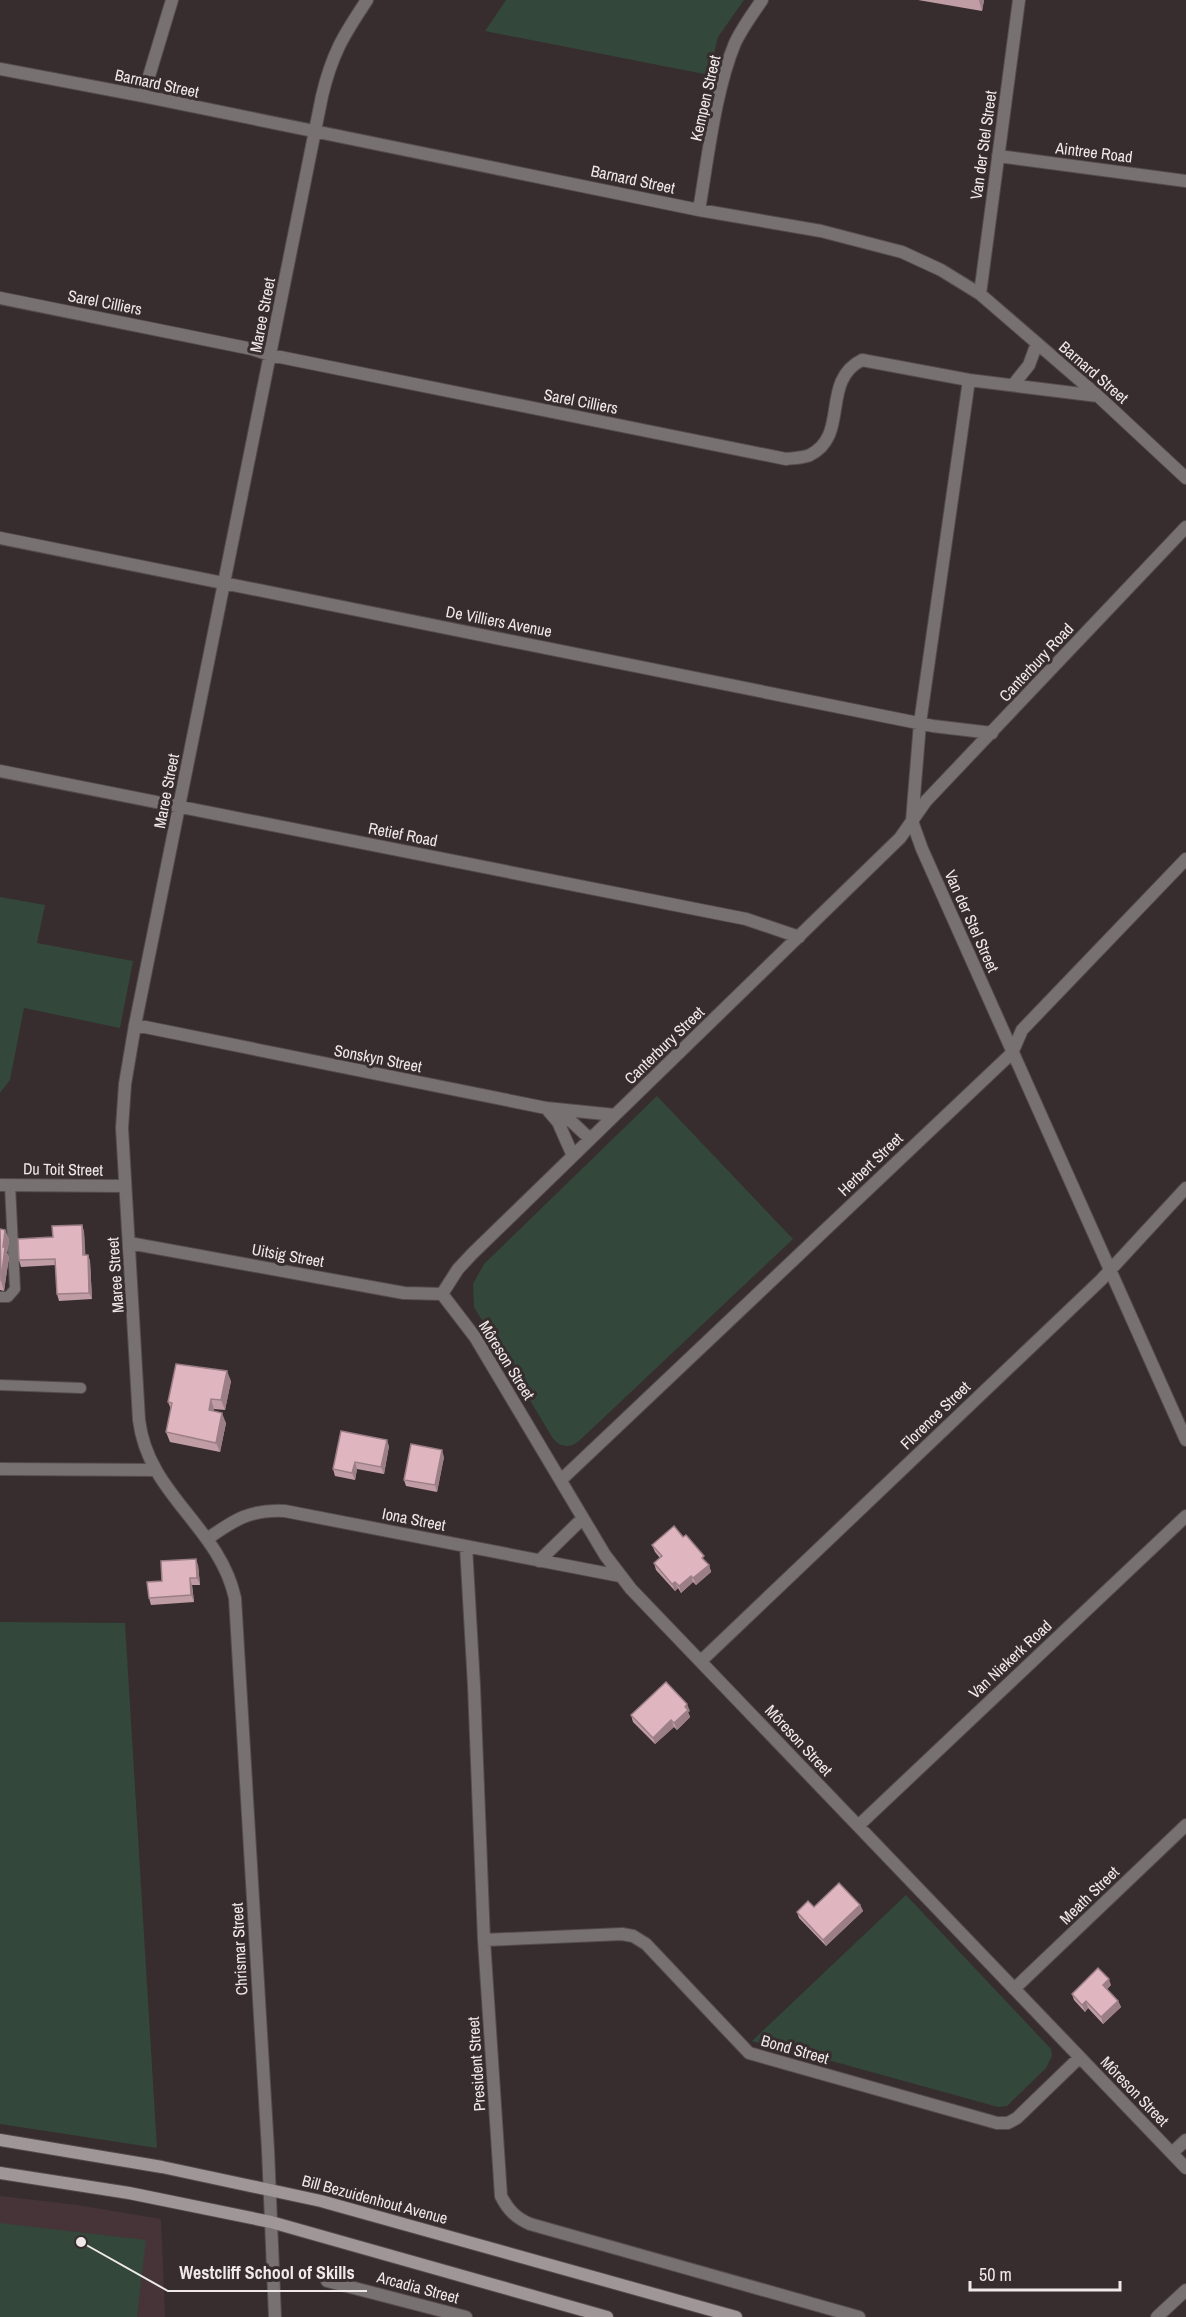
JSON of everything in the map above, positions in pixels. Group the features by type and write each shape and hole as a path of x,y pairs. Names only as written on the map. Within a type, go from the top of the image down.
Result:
{"main road":[{"name":"Bill Bezuidenhout Avenue","path":"0,2140 162,2167 321,2200 735,2317"},
{"path":"0,2173 129,2193 271,2222 607,2317"}],"street":[{"path":"143,96 172,0"},
{"name":"Maree Street","path":"230,1581 220,1558 207,1539 154,1470 143,1444 139,1420 122,1128 125,1084 314,132 332,57 367,0"},
{"name":"Kempen Street","path":"699,210 718,102 728,63 736,41 762,0"},
{"name":"Van der Stel Street","path":"980,294 1019,0"},
{"name":"Barnard Street","path":"0,69 143,96 699,210 821,231 903,252 941,270 980,294 1098,396 1186,478"},
{"name":"Aintree Road","path":"998,156 1186,181"},
{"name":"Sarel Cilliers","path":"0,298 786,459 808,456 822,447 830,433 841,379 847,370 862,360 969,380 1098,396"},
{"path":"1013,385 1029,365 1037,343"},
{"name":"Van der Stel Street","path":"969,380 920,723 912,821 922,849 1012,1053 1111,1268 1186,1440"},
{"name":"Canterbury Road","path":"912,821 926,801 1186,527"},
{"name":"De Villiers Avenue","path":"0,538 920,723 992,733"},
{"name":"Retief Road","path":"0,771 746,919 798,937"},
{"name":"Canterbury Street","path":"442,1294 458,1269 472,1254 900,838 912,821"},
{"name":"Herbert Street","path":"561,1480 1012,1053 1022,1030 1186,859"},
{"name":"Sonskyn Street","path":"135,1025 546,1108 615,1115"},
{"path":"546,1108 561,1114 590,1139"},
{"path":"546,1108 558,1122 573,1156"},
{"name":"Du Toit Street","path":"5,1185 125,1186"},
{"name":"Florence Street","path":"701,1661 1089,1292 1186,1188"},
{"name":"Uitsig Street","path":"129,1243 404,1293 442,1294"},
{"name":"Môreson Street","path":"442,1294 475,1337 620,1576 1186,2168"},
{"path":"0,1468 154,1470"},
{"name":"Iona Street","path":"207,1539 246,1515 276,1510 303,1513 620,1576"},
{"name":"Van Niekerk Road","path":"858,1826 1186,1516"},
{"path":"539,1561 584,1518"},
{"name":"President Street","path":"466,1545 484,1940 501,2196 508,2209 518,2219 530,2224 859,2317"},
{"name":"Chrismar Street","path":"230,1581 236,1609 270,2189 275,2317"},
{"name":"Meath Street","path":"1014,1989 1186,1825"},
{"name":"Bond Street","path":"484,1940 622,1934 633,1936 646,1944 749,2053 1003,2124 1017,2118 1079,2058"},
{"path":"1172,2153 1186,2140"},
{"name":"Arcadia Street","path":"327,2281 466,2317"},
{"path":"1157,2317 1186,2290"}],"lane":[{"path":"0,1297 8,1297 15,1289 5,1185"},
{"path":"0,1385 81,1388"}],"shaded area":[{"path":"0,2196 78,2205 161,2219 165,2317 0,2317"}],"green space":[{"path":"506,0 744,0 718,37 709,75 485,31"},
{"path":"0,897 45,905 37,943 133,961 120,1028 24,1008 10,1080 0,1093"},
{"path":"657,1096 793,1239 579,1441 564,1446 552,1437 474,1307 473,1284 484,1264"},
{"path":"0,1622 125,1623 157,2148 0,2124"},
{"path":"906,1895 1051,2049 1052,2056 1046,2068 1007,2106 998,2107 810,2055 808,2058 752,2041"},
{"path":"0,2223 146,2240 137,2317 0,2317"}],"building":[{"path":"82,1225 83,1255 88,1255 89,1293 57,1294 55,1259 19,1260 18,1239 53,1237 52,1226"},
{"path":"0,1229 5,1230 1,1281"},
{"path":"176,1364 227,1371 221,1400 211,1399 209,1410 222,1413 216,1443 166,1432 172,1403 168,1402"},
{"path":"341,1431 387,1440 381,1467 355,1462 352,1473 333,1469"},
{"path":"411,1444 442,1450 435,1485 404,1480"},
{"path":"674,1526 683,1537 686,1535 709,1565 679,1586 675,1582 672,1584 654,1563 662,1556 652,1545"},
{"path":"196,1559 197,1578 190,1578 191,1595 149,1598 147,1582 162,1581 161,1561"},
{"path":"666,1682 687,1704 685,1707 688,1710 674,1723 671,1720 653,1738 631,1715"},
{"path":"839,1883 860,1905 823,1940 797,1912 808,1901 814,1907"},
{"path":"1098,1968 1109,1979 1103,1985 1118,2001 1101,2017 1086,2001 1082,2005 1072,1994"}],"place":[{"name":"Westcliff School of Skills","path":"81,2242"}]}
